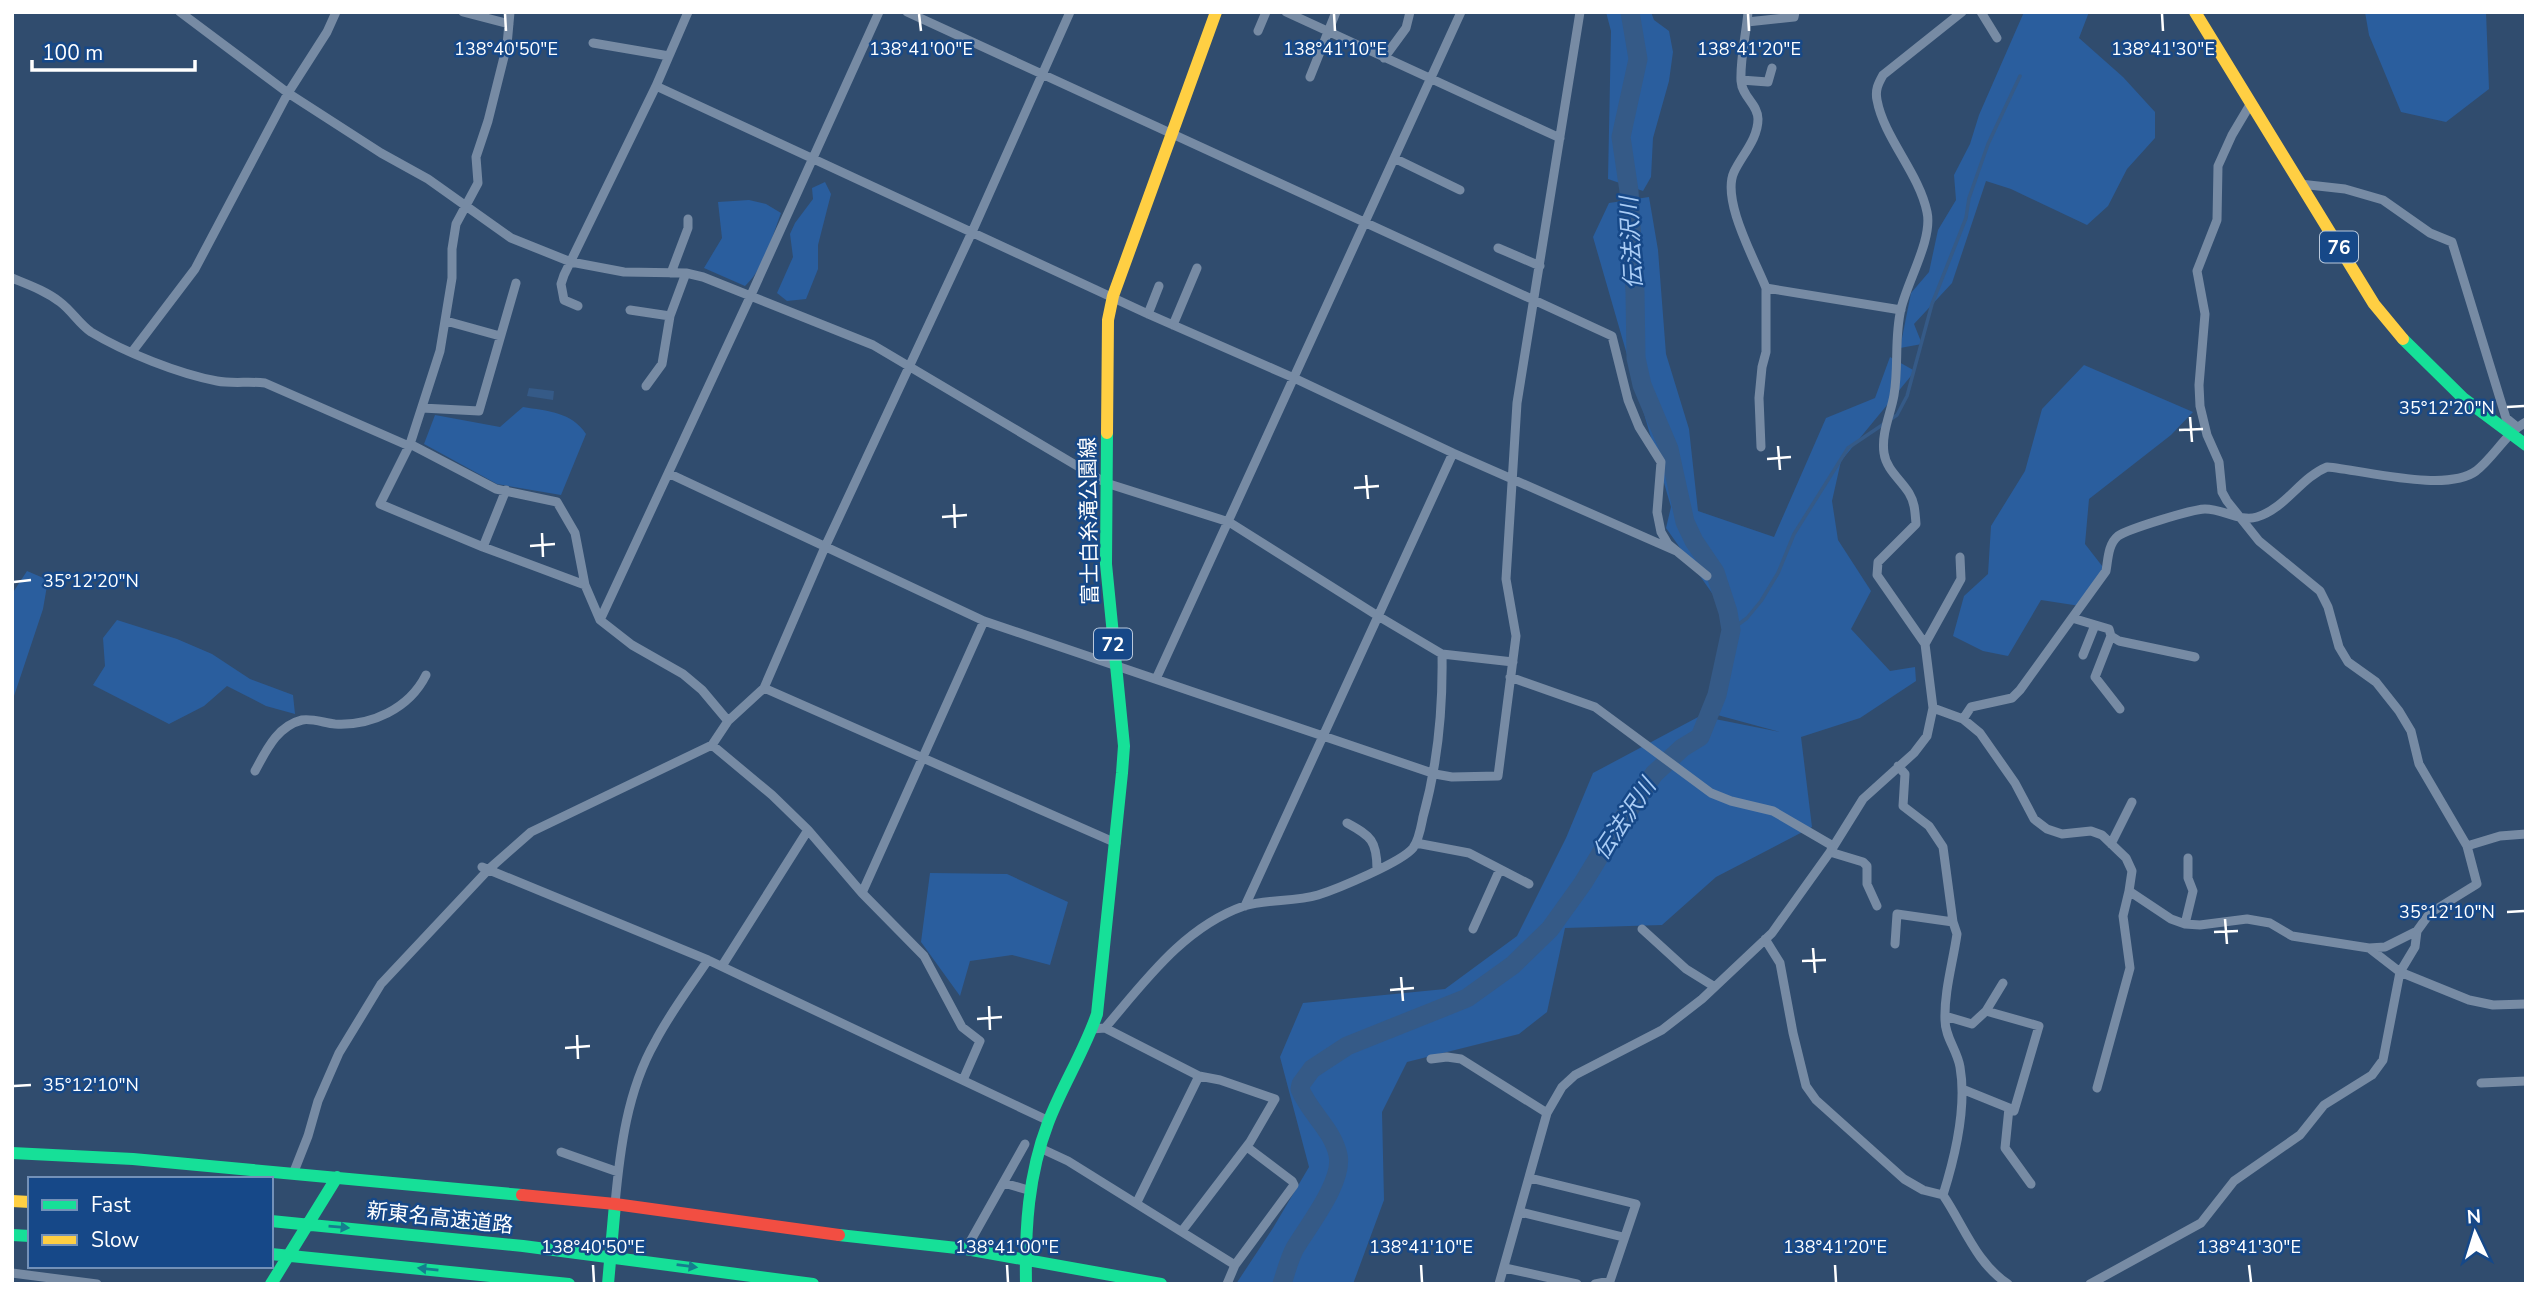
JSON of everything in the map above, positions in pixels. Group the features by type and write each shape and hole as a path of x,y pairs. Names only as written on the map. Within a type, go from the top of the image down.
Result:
{"main road":[{"name":"富士白糸滝公園線","path":"1026,1281 1028,1190 1040,1148 1049,1121 1099,1028 1097,1014 1116,843 1124,746 1106,564 1108,320 1113,296 1216,12"},
{"name":"76","path":"2195,12 2374,304 2400,339 2461,398 2518,428 2526,445"},
{"path":"12,1153 133,1159 337,1177 966,1249 1161,1284"},
{"path":"272,1281 337,1177"},
{"path":"608,1284 615,1210"},
{"name":"新東名高速道路","path":"273,1221 523,1246 813,1284"},
{"path":"273,1254 569,1284"}],"street":[{"path":"180,12 288,93 381,153 428,179 464,207 512,238 571,262 624,272 686,273 722,283 873,345 1107,482 1229,522 1378,617 1442,654 1513,662"},
{"path":"132,352 195,269 288,93 327,32 336,12"},
{"path":"463,12 509,24"},
{"path":"510,12 507,45 492,109 476,157 478,183 456,224 452,249 452,278 440,351 410,445 380,504 483,547 585,585"},
{"path":"579,306 564,300 564,275 656,86 688,12"},
{"path":"600,620 670,474 879,12"},
{"path":"907,12 1612,336 1628,400 1639,428 1661,462 1657,512 1661,532 1668,544 1707,576"},
{"path":"293,1174 318,1101 339,1053 382,984 486,868 531,832 712,745 728,721 764,688 825,547 972,232 1070,12"},
{"path":"1258,31 1265,12"},
{"path":"1286,12 1560,138"},
{"path":"1310,77 1336,12"},
{"path":"1384,58 1406,27 1410,12"},
{"path":"1156,679 1367,223 1461,12"},
{"path":"670,474 984,621 1435,774 1452,777 1498,776 1516,636 1506,579 1517,402 1580,12"},
{"path":"1761,447 1759,398 1766,352 1766,288 1740,226 1730,193 1732,175 1756,132 1758,118 1741,80 1747,17 1794,17 1795,12"},
{"path":"1499,1284 1547,1113 1562,1087 1575,1075 1662,1030 1715,987 1772,933 1863,799 1914,753 1927,736 1933,708 1925,644 1877,575 1878,562 1916,524 1915,506 1909,493 1888,466 1884,454 1884,437 1895,393 1901,310 1928,230 1927,213 1920,189 1881,114 1877,86 1883,75 1962,12"},
{"path":"1981,12 1997,38"},
{"path":"593,43 669,56"},
{"path":"1741,80 1768,82 1772,68"},
{"path":"656,86 1148,314 1676,551"},
{"path":"2090,1284 2201,1223 2234,1181 2301,1135 2324,1105 2372,1075 2383,1060 2400,972 2415,947 2417,932 2430,913 2477,884 2467,846 2419,764 2411,731 2399,711 2376,682 2348,662 2339,647 2328,607 2320,591 2259,541 2222,492 2219,462 2207,435 2200,406 2199,385 2206,314 2197,271 2217,220 2218,166 2251,103"},
{"path":"1396,159 1460,190"},
{"path":"1964,719 1971,707 2012,698 2030,677 2106,571 2109,550 2118,537 2191,509 2224,511 2242,518 2257,517 2280,504 2313,472 2326,467 2440,482 2460,479 2476,471 2518,428 2506,418 2452,242 2430,233 2383,200 2345,189 2300,184"},
{"path":"671,273 688,228 688,219"},
{"path":"1498,248 1540,266"},
{"path":"1173,325 1197,268"},
{"path":"646,386 662,365 670,316 686,273"},
{"path":"12,278 62,303 80,324 132,352 186,374 220,382 265,383 410,445 496,489 557,502 575,533 585,585 600,620 632,645 683,674 702,690 728,721"},
{"path":"422,408 479,411 516,283"},
{"path":"1148,314 1159,286"},
{"path":"1766,288 1901,310"},
{"path":"630,310 670,316"},
{"path":"446,321 500,336"},
{"path":"1245,906 1453,453"},
{"path":"483,547 506,490"},
{"path":"1925,644 1961,579 1960,557"},
{"path":"2072,618 2109,629 2111,636 2095,677 2120,709"},
{"path":"862,892 984,621"},
{"path":"2083,654 2095,625"},
{"path":"2111,636 2119,641 2195,657"},
{"path":"1182,1231 1247,1147 1275,1099 1220,1080 1199,1076 1099,1028 1170,953 1209,925 1245,906 1316,896 1377,869 1412,849 1435,774 1442,654"},
{"path":"255,771 272,741 285,728 304,719 353,725 373,721 398,707 419,689 426,676"},
{"path":"1510,677 1595,707 1711,793 1731,801 1773,811 1831,849 1863,862 1867,866 1867,884 1877,906"},
{"path":"764,688 922,760 1116,843"},
{"path":"1933,708 1964,719 1980,733 2015,783 2034,819 2047,829 2063,834 2091,831 2102,835 2126,858 2132,871 2123,916 2130,968 2097,1088"},
{"path":"712,745 772,794 924,956 962,1027 980,1041 963,1080"},
{"path":"1898,766 1905,774 1903,806 1929,827 1944,847 1953,922 1957,934 1945,1031 1960,1064 1962,1089 1955,1158 1943,1195"},
{"path":"2111,844 2132,802"},
{"path":"1347,823 1366,833 1374,843 1377,869"},
{"path":"722,966 807,830"},
{"path":"2467,846 2500,836 2526,834"},
{"path":"1416,843 1469,853 1529,884"},
{"path":"2185,924 2193,891 2188,878 2188,858"},
{"path":"486,868 722,966 1049,1121"},
{"path":"1473,929 1500,869"},
{"path":"2129,891 2171,919 2185,924 2200,925 2248,919 2270,923 2292,936 2369,948 2385,947 2417,932"},
{"path":"1895,944 1897,914 1953,922"},
{"path":"1642,929 1686,969 1715,987"},
{"path":"1765,939 1780,963 1806,1086 1827,1112 1904,1179 1923,1190 1943,1195 1977,1254 1994,1275 2008,1284"},
{"path":"2369,948 2400,972 2469,1000 2493,1005 2526,1004"},
{"path":"615,1210 622,1137 645,1062 655,1041 708,960"},
{"path":"1945,1016 1972,1024 1986,1011 2003,983"},
{"path":"1962,1089 2014,1111 2039,1026 1986,1011"},
{"path":"1431,1059 1447,1056 1461,1059 1547,1113"},
{"path":"1136,1202 1199,1076"},
{"path":"2481,1083 2526,1081"},
{"path":"2009,1108 2005,1148 2031,1184"},
{"path":"966,1249 1025,1144"},
{"path":"1227,1284 1235,1265 1294,1185 1247,1147"},
{"path":"1040,1148 1068,1161 1235,1265"},
{"path":"561,1152 618,1172"},
{"path":"1530,1178 1636,1204 1610,1281 1595,1284"},
{"path":"1004,1183 1028,1190"},
{"path":"1520,1212 1623,1237"},
{"path":"1505,1268 1577,1284"},
{"path":"12,1273 97,1284"}],"shaded area":[{"path":"1606,12 1651,12 1654,20 1669,31 1673,52 1669,81 1653,138 1651,177 1643,191 1608,179 1611,31"},
{"path":"2024,12 2089,12 2079,38 2123,77 2155,112 2155,138 2127,169 2108,206 2087,225 2011,189 1986,181 1952,283 1914,324 1922,344 1900,348 1911,293 1929,272 1938,230 1956,200 1954,175 1970,144 1979,115"},
{"path":"2365,12 2486,12 2489,89 2446,122 2401,112 2369,35"},
{"path":"825,182 831,194 818,245 818,269 806,299 787,301 777,293 793,257 790,234 813,199 812,188"},
{"path":"1649,197 1658,250 1666,354 1689,429 1698,511 1774,537 1826,418 1875,398 1890,357 1915,371 1841,461 1832,501 1838,540 1871,591 1851,629 1890,671 1915,667 1916,681 1860,718 1801,737 1812,827 1716,877 1662,925 1565,928 1547,1012 1519,1034 1407,1062 1382,1112 1384,1200 1353,1284 1236,1284 1309,1167 1280,1057 1303,1003 1445,989 1517,936 1566,838 1593,773 1700,716 1780,732 1710,713 1736,627 1666,528 1671,507 1593,237 1609,203"},
{"path":"749,200 766,204 781,213 762,261 745,286 704,268 722,238 718,202"},
{"path":"2084,365 2193,412 2171,435 2089,499 2085,544 2106,571 2080,606 2041,600 2008,656 1983,651 1953,636 1964,596 1988,574 1991,526 2025,471 2042,409"},
{"path":"529,388 554,391 553,400 527,396"},
{"path":"523,407 566,417 574,421 586,434 561,495 497,484 424,444 435,415 500,427"},
{"path":"27,571 48,580 43,609 12,702 12,594"},
{"path":"117,620 177,639 212,654 250,679 293,695 295,714 266,706 227,686 204,706 169,724 93,685 105,666 103,638"},
{"path":"930,873 1007,874 1068,902 1050,965 1012,955 970,961 960,996 921,942"}],"waterway":[{"name":"伝法沢川","path":"1282,1284 1293,1252 1324,1203 1338,1166 1338,1155 1331,1137 1300,1089 1312,1069 1347,1046 1467,998 1513,965 1550,929 1654,774 1682,748 1700,737 1717,695 1731,630 1728,612 1715,572 1685,522 1669,449 1642,385 1636,358 1629,191 1621,137 1638,59 1630,12"},
{"path":"1731,630 1747,618 1761,601 1778,573 1794,534 1848,448 1897,415 1907,396 1932,304 1966,218 1969,198 1988,144 2020,76"}],"traffic: fast":[{"path":"2403,339 2463,398 2526,445"},
{"path":"1026,1284 1027,1223 1036,1162 1054,1109 1097,1014 1122,773 1124,746 1106,564 1107,433"},
{"path":"12,1153 133,1159 522,1195"},
{"path":"271,1284 337,1177"},
{"path":"608,1284 615,1204"},
{"path":"273,1221 523,1246 813,1284"},
{"path":"12,1235 28,1236"},
{"path":"839,1235 966,1249 1161,1284"},
{"path":"273,1254 569,1284"}],"traffic: slow":[{"path":"1107,433 1108,320 1113,296 1216,12"},
{"path":"2195,12 2374,304 2403,339"},
{"path":"12,1201 28,1202"}],"traffic: jam":[{"path":"522,1195 615,1204 839,1235"}]}
